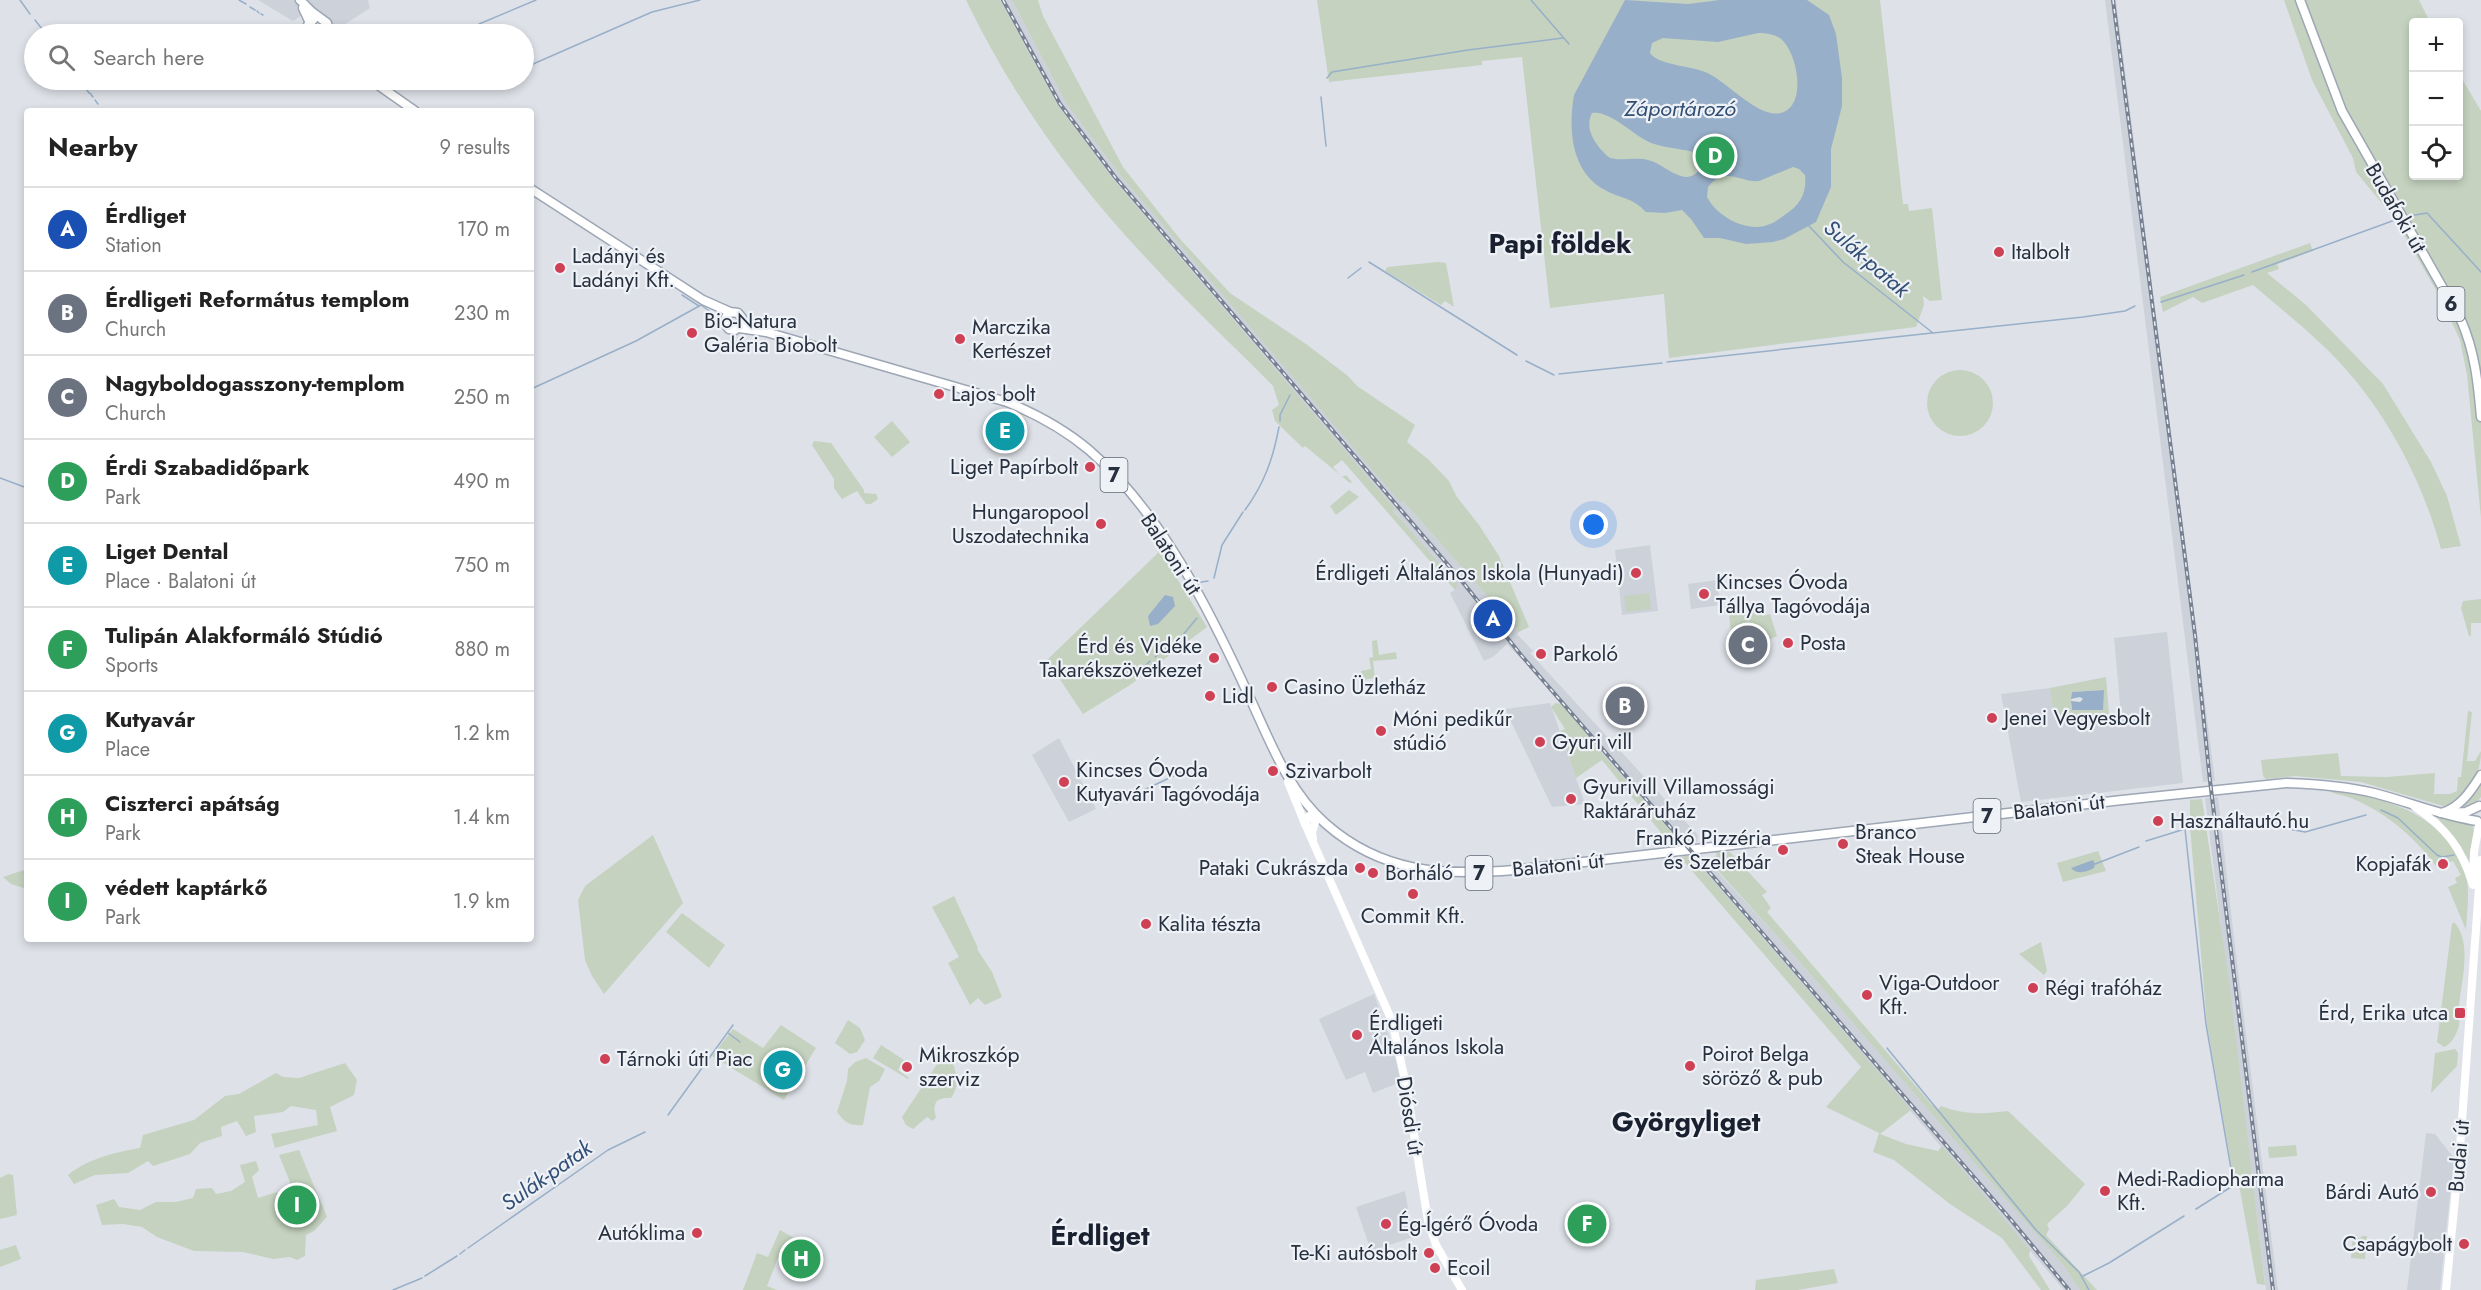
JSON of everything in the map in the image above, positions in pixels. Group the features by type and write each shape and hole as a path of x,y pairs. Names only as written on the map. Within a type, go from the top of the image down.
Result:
{"main road":[{"path":"299,0 310,23 314,20 322,20"},
{"path":"299,0 328,24"},
{"name":"Budafoki út","path":"2300,0 2342,111 2465,330 2478,375 2481,417"},
{"path":"385,90 411,108"},
{"name":"7","path":"534,191 703,300 730,312 738,313 741,324 729,329 703,300"},
{"path":"724,321 730,312"},
{"name":"Balatoni út","path":"741,324 1007,402 1042,418 1090,451 1130,493 1167,543 1223,640 1285,772 1326,825 1356,845 1387,861 1421,870 1462,873 1514,870 2286,783 2336,786 2373,793 2479,824"},
{"name":"Diósdi út","path":"1285,772 1305,824 1395,1030 1428,1221 1436,1245 1462,1290"},
{"path":"2440,813 2460,803 2481,775"},
{"path":"2411,804 2433,820 2454,842 2466,864 2473,885"},
{"path":"2479,824 2480,805"},
{"name":"7","path":"2440,813 2463,812 2480,805"},
{"path":"1305,824 1309,816 1317,816"},
{"name":"Diósdi út","path":"1314,843 1312,832 1317,816"},
{"name":"Budai út","path":"2476,915 2473,885 2474,852 2479,824"},
{"path":"1315,825 1326,825"},
{"name":"Budai út","path":"2446,1290 2460,1148 2481,860"}],"shaded area":[{"path":"258,0 368,0 370,8 345,24 325,24 310,10 293,21"},
{"path":"1000,0 1012,0 1066,103 1120,175 1400,501 1402,500 1519,632 1517,634 1533,651 1530,653 1698,835 1697,842 1684,846 1594,744 1524,658 1521,659 1507,644 1494,656 1484,661 1450,593 1455,590 1392,506 1112,178 1057,104"},
{"path":"2105,0 2116,0 2215,781 2203,782"},
{"path":"1650,545 1658,611 1622,615 1615,550"},
{"name":"Kincses Óvoda Tállya Tagóvodája","path":"1717,580 1720,605 1691,609 1688,584"},
{"path":"2167,632 2183,783 2021,802 2001,694 2050,688 2054,717 2121,715 2114,638"},
{"path":"1550,703 1585,804 1552,807 1505,709"},
{"name":"Kincses Óvoda Kutyavári Tagóvodája","path":"1059,738 1096,809 1069,822 1032,755"},
{"path":"2218,797 2278,1290 2266,1290 2205,798"},
{"path":"1701,854 1779,938 2064,1266 2080,1290 2064,1290 1691,855"},
{"name":"Érdligeti Általános Iskola","path":"1374,994 1392,1045 1401,1082 1373,1093 1365,1072 1346,1080 1319,1019"},
{"path":"2426,1133 2435,1134 2454,1158 2440,1290 2407,1290"},
{"name":"Ég-Ígérő Óvoda","path":"1405,1191 1413,1237 1371,1251 1356,1207"}],"green space":[{"path":"966,0 1000,0 1057,104 1112,178 1395,509 1393,511 1458,585 1455,590 1342,460 1333,467 1340,475 1305,446 1303,448 1275,421 1272,410 1279,405 1273,386 1163,276 1121,231 1070,169 1004,70"},
{"path":"1012,0 1038,0 1043,16 1123,167 1180,239 1230,293 1306,344 1348,376 1357,386 1415,425 1407,442 1449,481 1457,497 1479,525 1499,556 1529,627 1519,632 1403,501 1400,502 1120,175 1066,103"},
{"path":"1317,0 1880,0 1903,204 1908,204 1909,211 1932,208 1942,300 1930,301 1923,296 1924,305 1916,327 1669,358 1664,294 1550,308 1522,57 1482,61 1482,65 1329,82"},
{"path":"2284,0 2419,0 2428,18 2409,18 2409,180 2463,180 2463,81 2481,111 2481,518 2467,375 2460,340 2440,297 2395,219 2356,172 2353,158 2312,80"},
{"path":"2310,243 2313,251 2277,264 2279,269 2267,273 2306,305 2383,384 2431,462 2447,496 2461,546 2441,549 2409,464 2378,411 2360,386 2319,342 2253,285 2202,303 2193,297 2163,312 2160,297"},
{"path":"1446,263 1454,307 1445,301 1441,305 1385,271 1387,267"},
{"path":"1960,370 1972,373 1983,380 1990,391 1993,403 1990,415 1983,426 1972,433 1960,436 1948,433 1937,426 1930,415 1927,403 1930,391 1937,380 1948,373"},
{"path":"892,421 910,442 892,457 874,437"},
{"path":"814,441 831,443 864,493 876,494 878,499 871,504 866,504 857,491 842,499 834,488 834,479 812,445"},
{"path":"1346,475 1352,482 1350,483 1342,477"},
{"path":"1349,490 1359,497 1336,515 1330,506"},
{"path":"1160,551 1207,627 1130,685 1083,714 1047,660"},
{"path":"1649,593 1651,609 1626,612 1624,596"},
{"path":"2481,599 2481,623 2471,623 2471,636 2469,636 2461,608 2463,601"},
{"path":"1761,610 1762,616 1770,614 1777,636 1764,642 1765,653 1733,656 1729,613"},
{"path":"1377,640 1379,655 1396,652 1397,659 1373,661 1375,678 1362,680 1361,671 1371,669 1369,658 1373,657 1372,641"},
{"path":"2106,677 2109,715 2054,718 2050,688","holes":["2104,690 2071,709 2072,692"]},
{"path":"1555,703 1563,704 1594,744 1682,844 1671,845 1602,760 1576,778 1560,731 1565,729 1551,707"},
{"path":"2468,711 2472,712 2467,761 2475,761 2481,751 2479,769 2467,791 2446,807 2361,782 2295,776 2266,779 2263,776 2261,760 2338,753 2341,776 2387,777 2435,773 2434,794 2450,794 2457,791 2458,777 2461,777"},
{"path":"2481,780 2481,797 2472,807 2459,809"},
{"path":"2329,791 2363,796 2397,806 2413,813 2441,833 2452,846 2465,871 2468,896 2466,930 2448,887 2457,883 2455,878 2461,875 2453,861 2436,866 2408,835 2376,810"},
{"path":"2202,799 2230,989 2265,1285 2257,1284 2240,1190 2234,1180 2207,1024 2190,827 2190,800"},
{"path":"2436,816 2473,826 2470,863 2460,845"},
{"path":"653,835 683,903 604,994 585,960 578,900 585,886"},
{"path":"2098,851 2106,871 2063,882 2057,863"},
{"path":"1715,852 1730,852 1767,892 1762,895 1771,908 1767,912 1932,1105 1938,1109 1941,1106 1974,1113 2008,1111 2085,1184 2067,1206 2047,1224 2049,1229 2046,1235 2097,1290 2080,1290 2064,1266 1779,938 1709,861 1717,855"},
{"path":"1691,855 1911,1110 1880,1134 1906,1144 1938,1151 1942,1146 2030,1250 2029,1256 2050,1290 2041,1290 2002,1238 1950,1204 1894,1160 1873,1152 1879,1133 1826,1107 1861,1067 1680,857"},
{"path":"24,870 24,888 11,884 3,877"},
{"path":"954,896 977,949 992,972 1002,997 985,1005 978,998 970,1005 948,963 959,957 932,907"},
{"path":"682,913 725,945 709,968 666,932"},
{"path":"2454,922 2460,931 2464,951 2459,1026 2453,1040 2444,1047 2437,1042"},
{"path":"2041,942 2047,971 2044,975 2019,954"},
{"path":"848,1020 860,1028 865,1040 857,1052 850,1054 835,1043"},
{"path":"781,1025 816,1048 784,1100 712,1056 733,1029 763,1048"},
{"path":"881,1045 904,1060 898,1070 908,1079 873,1058"},
{"path":"2455,1049 2458,1053 2457,1066 2431,1093 2435,1053"},
{"path":"950,1056 957,1078 954,1093 951,1098 936,1102 936,1117 933,1121 927,1117 913,1129 906,1125 902,1117 938,1063"},
{"path":"866,1058 885,1069 879,1081 870,1087 863,1125 855,1125 845,1121 837,1112 847,1081 848,1069 855,1062"},
{"path":"345,1063 357,1080 354,1095 330,1107 337,1131 275,1148 271,1134 318,1125 316,1110 291,1106 283,1112 254,1116 256,1132 246,1136 237,1121 221,1127 222,1136 200,1143 190,1154 153,1166 148,1161 128,1173 95,1175 74,1184 68,1175 93,1160 140,1148 143,1135 194,1120 225,1096 239,1094 276,1073 283,1077 299,1078"},
{"path":"2296,1145 2297,1156 2269,1158 2268,1147"},
{"path":"299,1150 327,1217 314,1231 306,1235 305,1256 297,1260 290,1257 273,1259 243,1252 194,1251 157,1237 142,1227 123,1224 102,1225 96,1205 114,1199 119,1207 140,1210 156,1202 176,1202 193,1198 196,1189 212,1188 216,1194 231,1191 245,1182 240,1165 256,1161 259,1170 252,1177 258,1198 277,1192 282,1201 290,1200 294,1192 279,1155"},
{"path":"8,1174 13,1175 17,1215 0,1219 0,1178"},
{"path":"780,1230 824,1255 817,1271 806,1271 778,1258 767,1286 777,1290 743,1290 757,1253 768,1257"},
{"path":"2353,1235 2357,1235 2359,1239 2367,1236 2365,1259 2351,1258"},
{"path":"16,1245 21,1259 0,1267 0,1250"},
{"path":"1834,1269 1838,1283 1798,1290 1755,1290 1756,1280"}],"water":[{"name":"Záportározó","path":"1625,0 1688,4 1720,0 1807,0 1829,15 1836,34 1842,78 1842,106 1831,149 1831,187 1816,222 1784,239 1746,244 1720,238 1704,238 1682,210 1665,213 1646,212 1631,201 1605,190 1585,172 1574,149 1572,135 1574,95","holes":["1758,33 1780,38 1795,64 1797,76 1795,98 1784,112 1775,114 1765,111 1705,72 1667,63 1650,53 1652,43 1663,38 1718,42","1592,113 1606,115 1649,142 1699,154 1703,156 1704,163 1697,172 1684,177 1648,160 1610,158 1593,138 1589,126","1793,167 1805,175 1804,193 1791,210 1776,221 1762,227 1734,222 1718,211 1707,197 1708,187 1721,177 1733,176 1759,181"]},
{"path":"1165,595 1173,597 1175,606 1158,624 1150,626 1148,616"},
{"path":"2104,690 2103,710 2072,710 2071,701 2080,702 2083,699 2080,697 2071,699 2072,692"},
{"path":"2093,860 2094,868 2088,871 2079,872 2071,868"}],"waterway":[{"path":"20,0 30,14"},
{"path":"239,0 246,4"},
{"path":"479,24 536,0"},
{"path":"534,64 652,12 700,0"},
{"name":"Sulák-patak","path":"1531,0 1569,44"},
{"path":"250,7 255,10"},
{"path":"35,20 38,24"},
{"path":"1327,78 1332,72 1468,50 1563,38"},
{"path":"90,93 93,97"},
{"path":"1321,97 1326,146"},
{"path":"95,100 98,104"},
{"name":"Sulák-patak","path":"2409,216 2427,213 2481,272"},
{"name":"Sulák-patak","path":"2252,272 2395,220"},
{"name":"Sulák-patak","path":"1809,226 1843,262 1933,333 2083,317 2125,311 2135,306"},
{"name":"Sulák-patak","path":"1369,262 1517,355"},
{"name":"Sulák-patak","path":"1348,278 1361,268"},
{"name":"Sulák-patak","path":"2161,302 2244,275"},
{"path":"682,295 699,306"},
{"path":"534,388 636,341 701,305 712,313"},
{"path":"1667,362 1932,333"},
{"name":"Sulák-patak","path":"1526,361 1554,375"},
{"path":"1559,374 1662,363"},
{"name":"Sulák-patak","path":"1280,421 1280,415 1290,395"},
{"name":"Sulák-patak","path":"1245,510 1267,471 1279,427"},
{"path":"0,478 24,487"},
{"name":"Sulák-patak","path":"1214,578 1222,545 1243,512"},
{"name":"Sulák-patak","path":"1195,583 1208,581"},
{"path":"1155,657 1182,636 1197,618"},
{"path":"1144,667 1150,661"},
{"path":"1116,803 1195,766"},
{"path":"2381,810 2398,818 2437,855 2442,857 2454,855"},
{"path":"2273,826 2305,832 2366,815"},
{"path":"2232,818 2264,824"},
{"path":"2146,841 2185,829 2206,1024 2233,1180 2231,1187 2196,1209"},
{"path":"2095,864 2139,847"},
{"path":"668,1115 733,1025"},
{"path":"728,1033 740,1042"},
{"path":"1887,1048 2036,1230 2079,1272 2089,1290"},
{"name":"Sulák-patak","path":"468,1248 608,1150 645,1132"},
{"path":"2083,1276 2109,1263 2184,1216"},
{"name":"Sulák-patak","path":"460,1254 465,1250"},
{"name":"Sulák-patak","path":"425,1276 457,1256"},
{"name":"Sulák-patak","path":"393,1290 422,1278"}],"railway":[{"path":"1003,0 1060,104 1115,177 1461,580 1521,655 2012,1221 2069,1290"},
{"path":"2113,0 2195,635 2210,781 2273,1290"}],"place":[{"name":"Érdi Szabadidőpark","path":"1715,156"},
{"name":"Italbolt","path":"1999,252"},
{"name":"Ladányi és Ladányi Kft.","path":"560,268"},
{"name":"Bio-Natura Galéria Biobolt","path":"692,333"},
{"name":"Marczika Kertészet","path":"960,339"},
{"name":"Lajos bolt","path":"939,394"},
{"name":"Liget Dental","path":"1005,431"},
{"name":"Liget Papírbolt","path":"1090,467"},
{"name":"Hungaropool Uszodatechnika","path":"1101,524"},
{"name":"Érdligeti Általános Iskola (Hunyadi)","path":"1636,573"},
{"name":"Kincses Óvoda Tállya Tagóvodája","path":"1704,594"},
{"name":"Érdliget","path":"1493,619"},
{"name":"Posta","path":"1788,643"},
{"name":"Nagyboldogasszony-templom","path":"1748,645"},
{"name":"Parkoló","path":"1541,654"},
{"name":"Érd és Vidéke Takarékszövetkezet","path":"1214,658"},
{"name":"Casino Üzletház","path":"1272,687"},
{"name":"Lidl","path":"1210,696"},
{"name":"Érdligeti Református templom","path":"1625,706"},
{"name":"Jenei Vegyesbolt","path":"1992,718"},
{"name":"Móni pedikűr stúdió","path":"1381,731"},
{"name":"Gyuri vill","path":"1540,742"},
{"name":"Szivarbolt","path":"1273,771"},
{"name":"Kincses Óvoda Kutyavári Tagóvodája","path":"1064,782"},
{"name":"Gyurivill Villamossági Raktáráruház","path":"1571,799"},
{"name":"Használtautó.hu","path":"2158,821"},
{"name":"Branco Steak House","path":"1843,844"},
{"name":"Frankó Pizzéria és Szeletbár","path":"1783,850"},
{"name":"Kopjafák","path":"2443,864"},
{"name":"Pataki Cukrászda","path":"1360,868"},
{"name":"Borháló","path":"1373,873"},
{"name":"Commit Kft.","path":"1413,894"},
{"name":"Kalita tészta","path":"1146,924"},
{"name":"Régi trafóház","path":"2033,988"},
{"name":"Viga-Outdoor Kft.","path":"1867,995"},
{"name":"Érd, Erika utca","path":"2460,1013"},
{"name":"Érdligeti Általános Iskola","path":"1357,1035"},
{"name":"Tárnoki úti Piac","path":"605,1059"},
{"name":"Poirot Belga söröző & pub","path":"1690,1066"},
{"name":"Mikroszkóp szerviz","path":"907,1067"},
{"name":"Kutyavár","path":"783,1070"},
{"name":"Medi-Radiopharma Kft.","path":"2105,1191"},
{"name":"Bárdi Autó","path":"2431,1192"},
{"name":"védett kaptárkő","path":"297,1205"},
{"name":"Ég-Ígérő Óvoda","path":"1386,1224"},
{"name":"Tulipán Alakformáló Stúdió","path":"1587,1224"},
{"name":"Autóklima","path":"697,1233"},
{"name":"Csapágybolt","path":"2464,1244"},
{"name":"Te-Ki autósbolt","path":"1429,1253"},
{"name":"Ciszterci apátság","path":"801,1259"},
{"name":"Ecoil","path":"1435,1268"}],"district":[{"name":"Papi földek","path":"1560,244"},
{"name":"Györgyliget","path":"1686,1122"},
{"name":"Érdliget","path":"1100,1236"}]}
